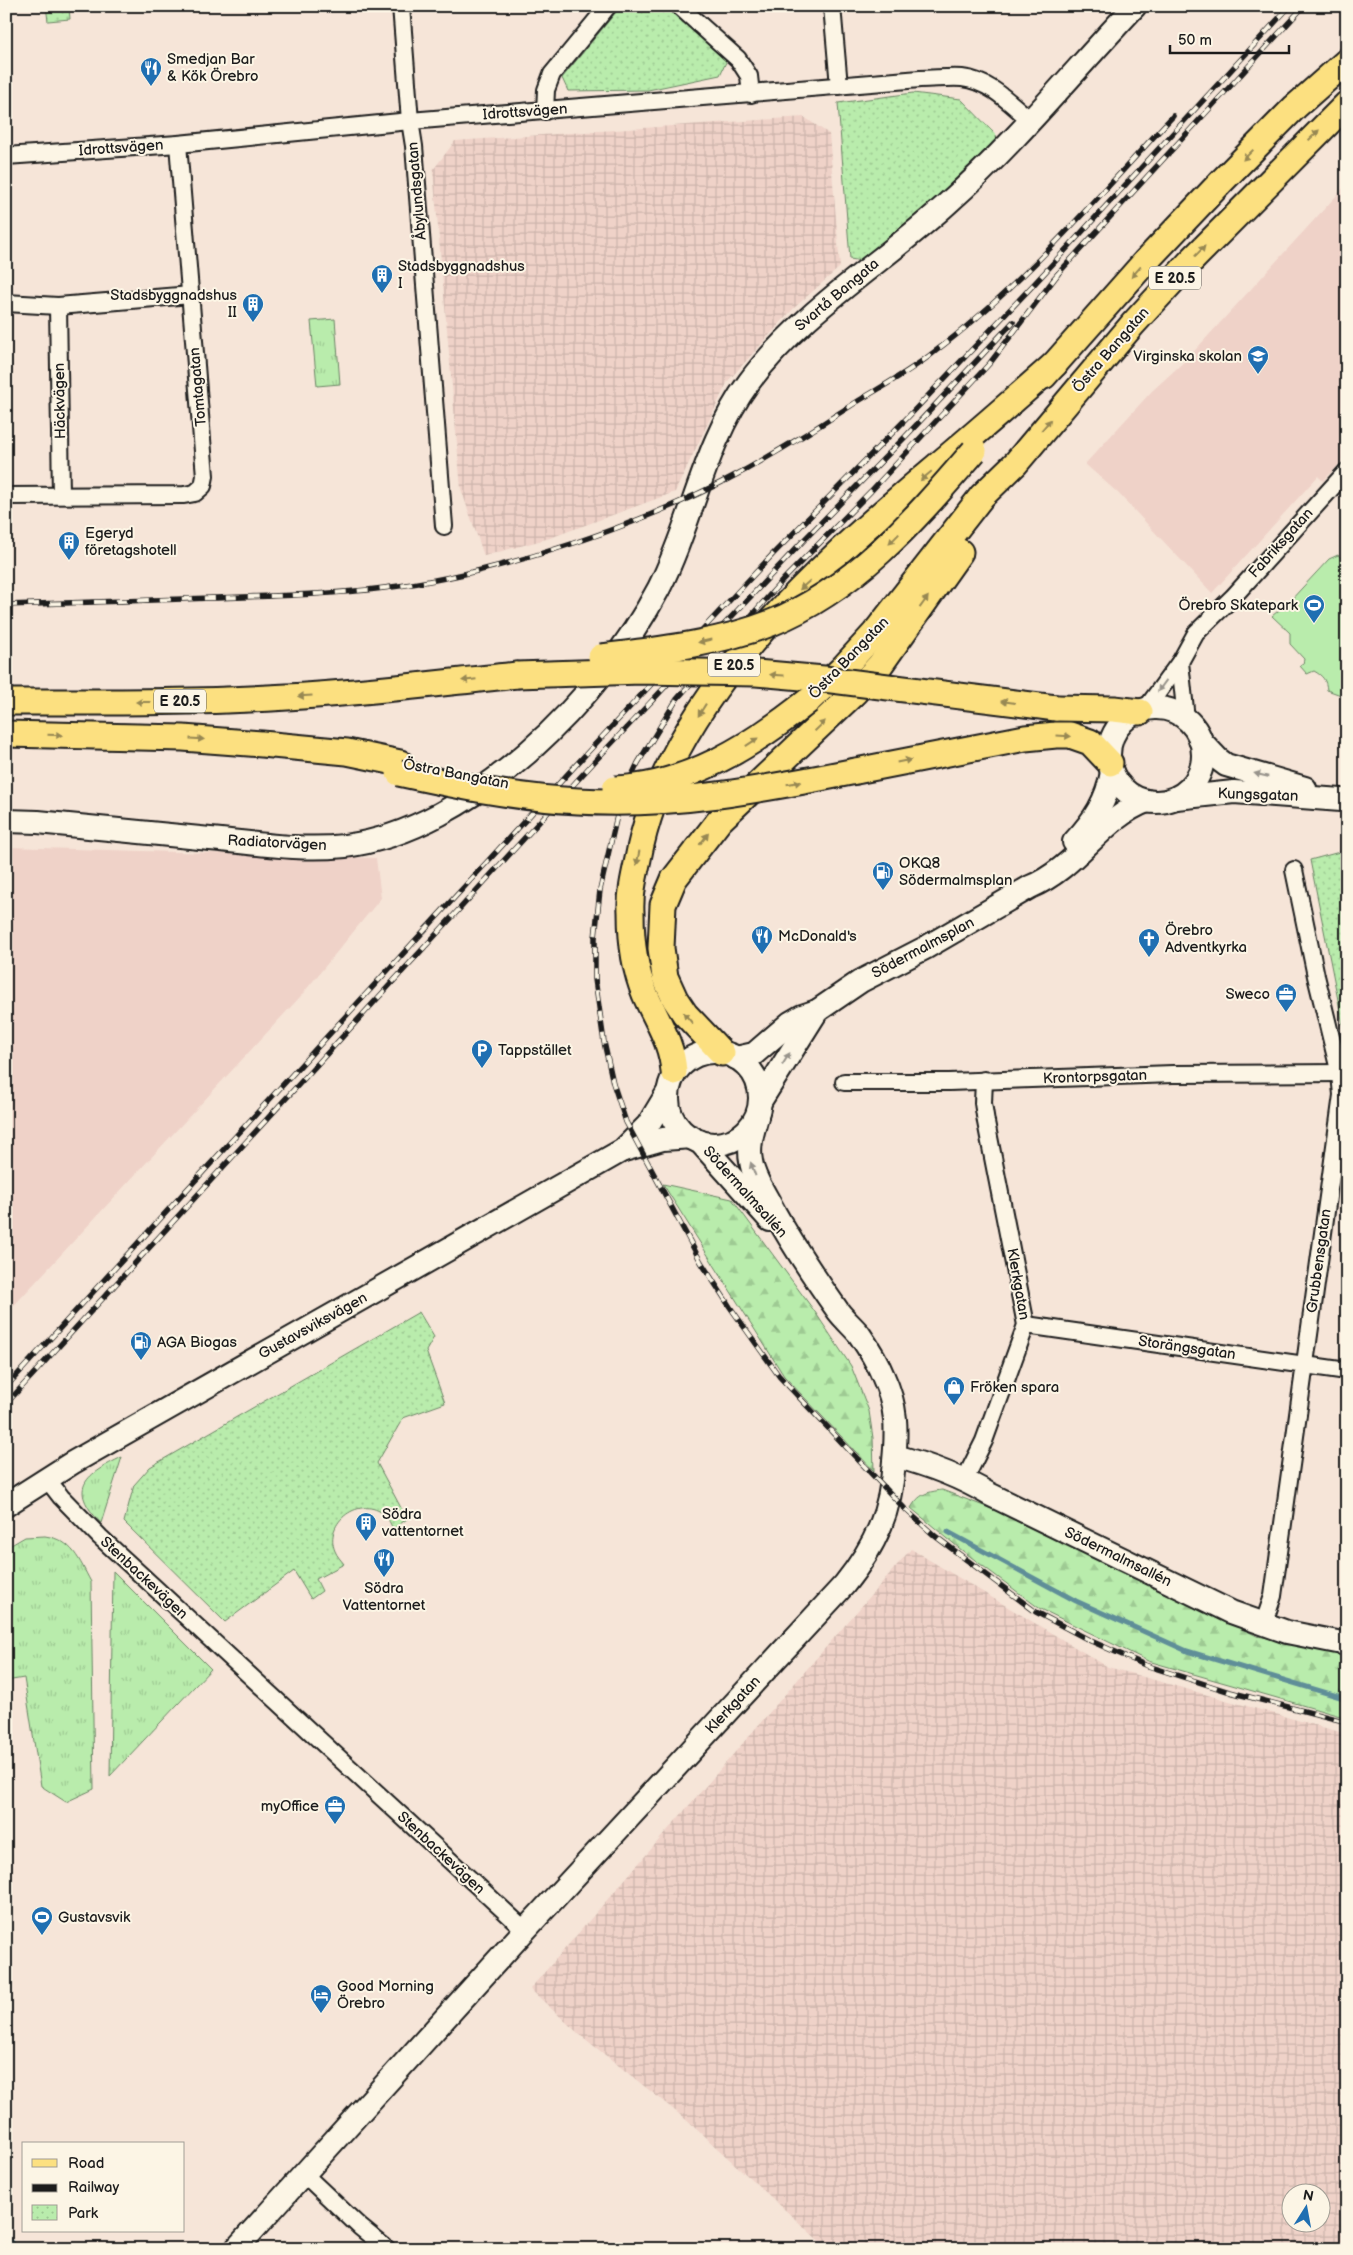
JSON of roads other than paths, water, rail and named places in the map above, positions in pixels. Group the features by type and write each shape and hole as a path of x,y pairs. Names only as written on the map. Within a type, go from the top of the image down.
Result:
{"main road":[{"name":"E 20.5","path":"6,702 156,702 354,693 517,675 562,662 640,653 736,634 771,622 839,586 890,543 1055,364 1145,262 1215,188 1295,108 1347,61"},
{"name":"Östra Bangatan","path":"399,768 537,788 579,790 638,786 679,776 718,761 748,745 808,701 842,669 875,633 982,496 1016,463 1132,324 1347,104"},
{"name":"E 20.5","path":"671,1082 673,1055 644,992 634,957 631,912 633,884 640,847 652,804 671,764 721,682 757,636 797,592 892,504 1055,364"},
{"name":"E 20.5","path":"729,1055 685,1014 675,999 665,976 661,948 663,905 674,879 719,821 854,693 880,665 960,552 1016,463"},
{"path":"517,675 641,671 756,673 824,679 1056,708 1143,711"},
{"path":"6,734 148,737 262,744 294,748 344,764 399,768 506,794 541,799 654,802 724,794 856,771 1024,738 1056,735 1070,736 1090,742 1110,776"}],"street":[{"name":"Åbylundsgatan","path":"401,6 444,526"},
{"path":"545,111 546,90 552,74 608,6"},
{"path":"678,6 738,59 749,76 751,94"},
{"path":"832,6 839,86"},
{"name":"Svartå Bangata","path":"625,645 641,621 674,556 710,455 726,418 746,386 770,355 796,327 946,205 996,158 1135,6"},
{"name":"Idrottsvägen","path":"6,156 178,144 410,121 914,79 962,78 994,89 1030,120"},
{"name":"Tomtagatan","path":"61,496 184,495 195,492 203,486 205,476 178,144"},
{"path":"6,303 58,306 191,295"},
{"name":"Häckvägen","path":"58,306 61,496"},
{"name":"Fabriksgatan","path":"1143,711 1180,662 1196,633 1233,597 1347,471"},
{"path":"6,496 61,496"},
{"name":"Radiatorvägen","path":"6,821 38,822 274,846 316,848 346,846 375,840 434,818 499,775 573,708 594,686 625,645"},
{"path":"1180,662 1186,719"},
{"path":"1166,710 1186,719 1197,732 1203,758 1200,770 1191,787 1176,798 1137,805 1129,794 1110,776 1110,746 1118,729 1131,716 1143,711 1166,710"},
{"name":"Kungsgatan","path":"1200,740 1218,759 1232,767 1344,801"},
{"name":"Södermalmsplan","path":"1090,835 1110,776"},
{"name":"Kungsgatan","path":"1176,798 1234,792 1344,801"},
{"name":"Södermalmsplan","path":"671,1082 686,1058 704,1053 754,1054 790,1023 802,1016 817,1011 861,981 940,940 1030,887 1090,835 1137,805"},
{"name":"Grubbensgatan","path":"1263,1624 1273,1596 1344,1073 1316,976 1294,870"},
{"name":"Södermalmsplan","path":"695,1139 712,1144 733,1141 745,1134 817,1011"},
{"path":"729,1055 742,1060 753,1072 760,1085 759,1108"},
{"name":"Krontorpsgatan","path":"844,1082 1173,1074 1344,1073"},
{"name":"Klerkgatan","path":"965,1479 984,1440 1026,1325 986,1122 983,1103 984,1080"},
{"path":"671,1082 669,1108 674,1120 680,1129 695,1139"},
{"name":"Gustavsviksvägen","path":"622,1150 648,1124 671,1082"},
{"name":"Södermalmsallén","path":"759,1108 750,1146 750,1161 760,1184 792,1243 840,1313 858,1333 884,1378 893,1404 897,1430 895,1456 965,1479 989,1494 1232,1612 1287,1632 1347,1644"},
{"name":"Gustavsviksvägen","path":"6,1504 172,1405 622,1150 663,1139 695,1139"},
{"name":"Södermalmsallén","path":"695,1139 792,1243"},
{"name":"Storängsgatan","path":"1026,1325 1347,1370"},
{"name":"Klerkgatan","path":"525,1930 844,1585 862,1563 877,1537 887,1512 893,1486 895,1456"},
{"name":"Stenbackevägen","path":"47,1479 61,1497 100,1537 525,1930"},
{"path":"236,2249 525,1930"},
{"path":"305,2175 360,2227 387,2249"}],"water":[{"path":"6,2232 19,2248 19,2249 6,2249"}],"waterway":[{"path":"948,1532 1076,1601 1187,1651 1347,1699"}],"railway":[{"path":"6,1387 586,754 773,554 908,417 1036,282 1290,6"},
{"path":"1054,278 1304,6"},
{"path":"6,605 298,595 384,588 429,581 523,559 617,528 663,509 707,490 747,469 802,437 924,360 966,327 1028,270 1173,116"},
{"path":"1058,274 990,363 871,491 783,580 677,699 638,763 621,798 600,890 595,938 595,979 604,1042 613,1083 626,1122 701,1262 779,1376 904,1508 935,1536 1036,1612 1091,1641 1145,1665 1230,1692 1347,1722"},
{"path":"6,1404 595,761 1013,322"}],"place":[{"name":"Smedjan Bar & Kök Örebro","path":"151,87"},
{"name":"Stadsbyggnadshus I","path":"382,294"},
{"name":"Stadsbyggnadshus II","path":"253,323"},
{"name":"Virginska skolan","path":"1258,375"},
{"name":"Egeryd företagshotell","path":"69,561"},
{"name":"Örebro Skatepark","path":"1314,624"},
{"name":"OKQ8 Södermalmsplan","path":"883,891"},
{"name":"McDonald's","path":"762,955"},
{"name":"Örebro Adventkyrka","path":"1149,958"},
{"name":"Sweco","path":"1286,1013"},
{"name":"Tappstället","path":"482,1069"},
{"name":"AGA Biogas","path":"141,1361"},
{"name":"Fröken spara","path":"954,1406"},
{"name":"Södra vattentornet","path":"366,1542"},
{"name":"Södra Vattentornet","path":"384,1578"},
{"name":"myOffice","path":"335,1825"},
{"name":"Gustavsvik","path":"42,1936"},
{"name":"Good Morning Örebro","path":"321,2014"}]}
